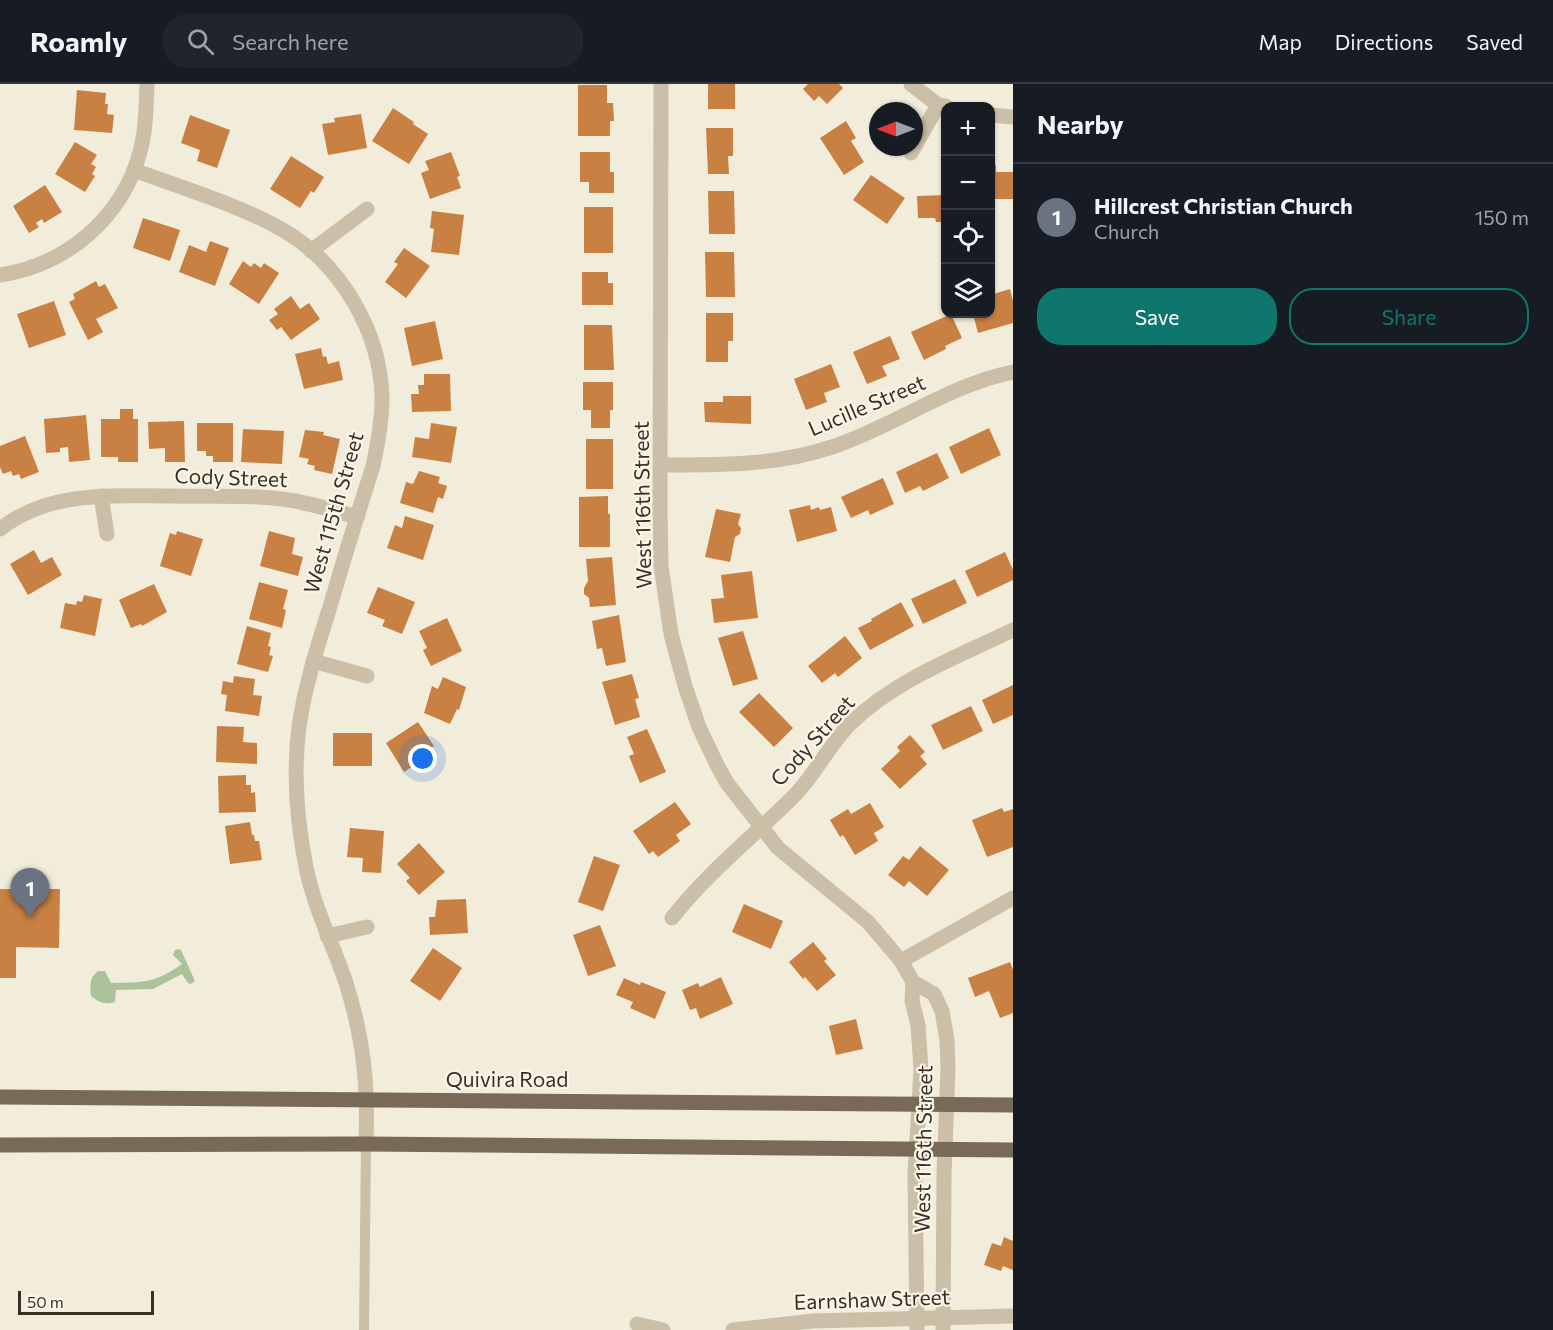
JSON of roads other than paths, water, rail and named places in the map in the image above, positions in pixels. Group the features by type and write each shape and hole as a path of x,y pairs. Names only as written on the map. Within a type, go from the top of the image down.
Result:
{"main road":[{"name":"Quivira Road","path":"0,1096 367,1101 1013,1104"},
{"path":"0,1145 366,1144 1013,1150"}],"street":[{"path":"0,275 36,266 68,251 96,228 113,208 134,170 144,136 147,84"},
{"name":"West 116th Street","path":"661,84 662,566 671,634 699,727 727,783 778,848 868,922 901,961 913,982 934,994 942,1011 947,1040 943,1324"},
{"path":"911,84 941,105"},
{"path":"923,135 941,108"},
{"path":"995,115 1013,117"},
{"name":"West 115th Street","path":"134,170 251,215 283,230 311,251 332,271 352,299 368,331 381,381 380,434 373,466 313,661 299,730 296,782 298,817 306,869 327,936 345,981 355,1014 364,1059 367,1101 366,1144"},
{"path":"311,251 367,209"},
{"name":"Lucille Street","path":"661,465 765,463 811,453 871,431 962,387 993,376 1013,372"},
{"name":"Cody Street","path":"0,529 18,517 50,503 84,496 271,498 314,505 357,517"},
{"path":"102,496 107,534"},
{"name":"Cody Street","path":"672,918 709,876 796,794 837,739 876,702 921,673 1013,630"},
{"path":"313,661 367,676"},
{"path":"901,961 1013,898"},
{"path":"327,936 367,927"},
{"name":"West 116th Street","path":"913,982 912,1001 918,1025 921,1069 915,1174 917,1324"},
{"name":"Earnshaw Street","path":"733,1330 813,1322 943,1324 1013,1316"},
{"path":"637,1324 663,1330"}],"lane":[{"path":"364,1330 366,1144"}],"place":[{"name":"Hillcrest Christian Church","path":"30,918"}]}
